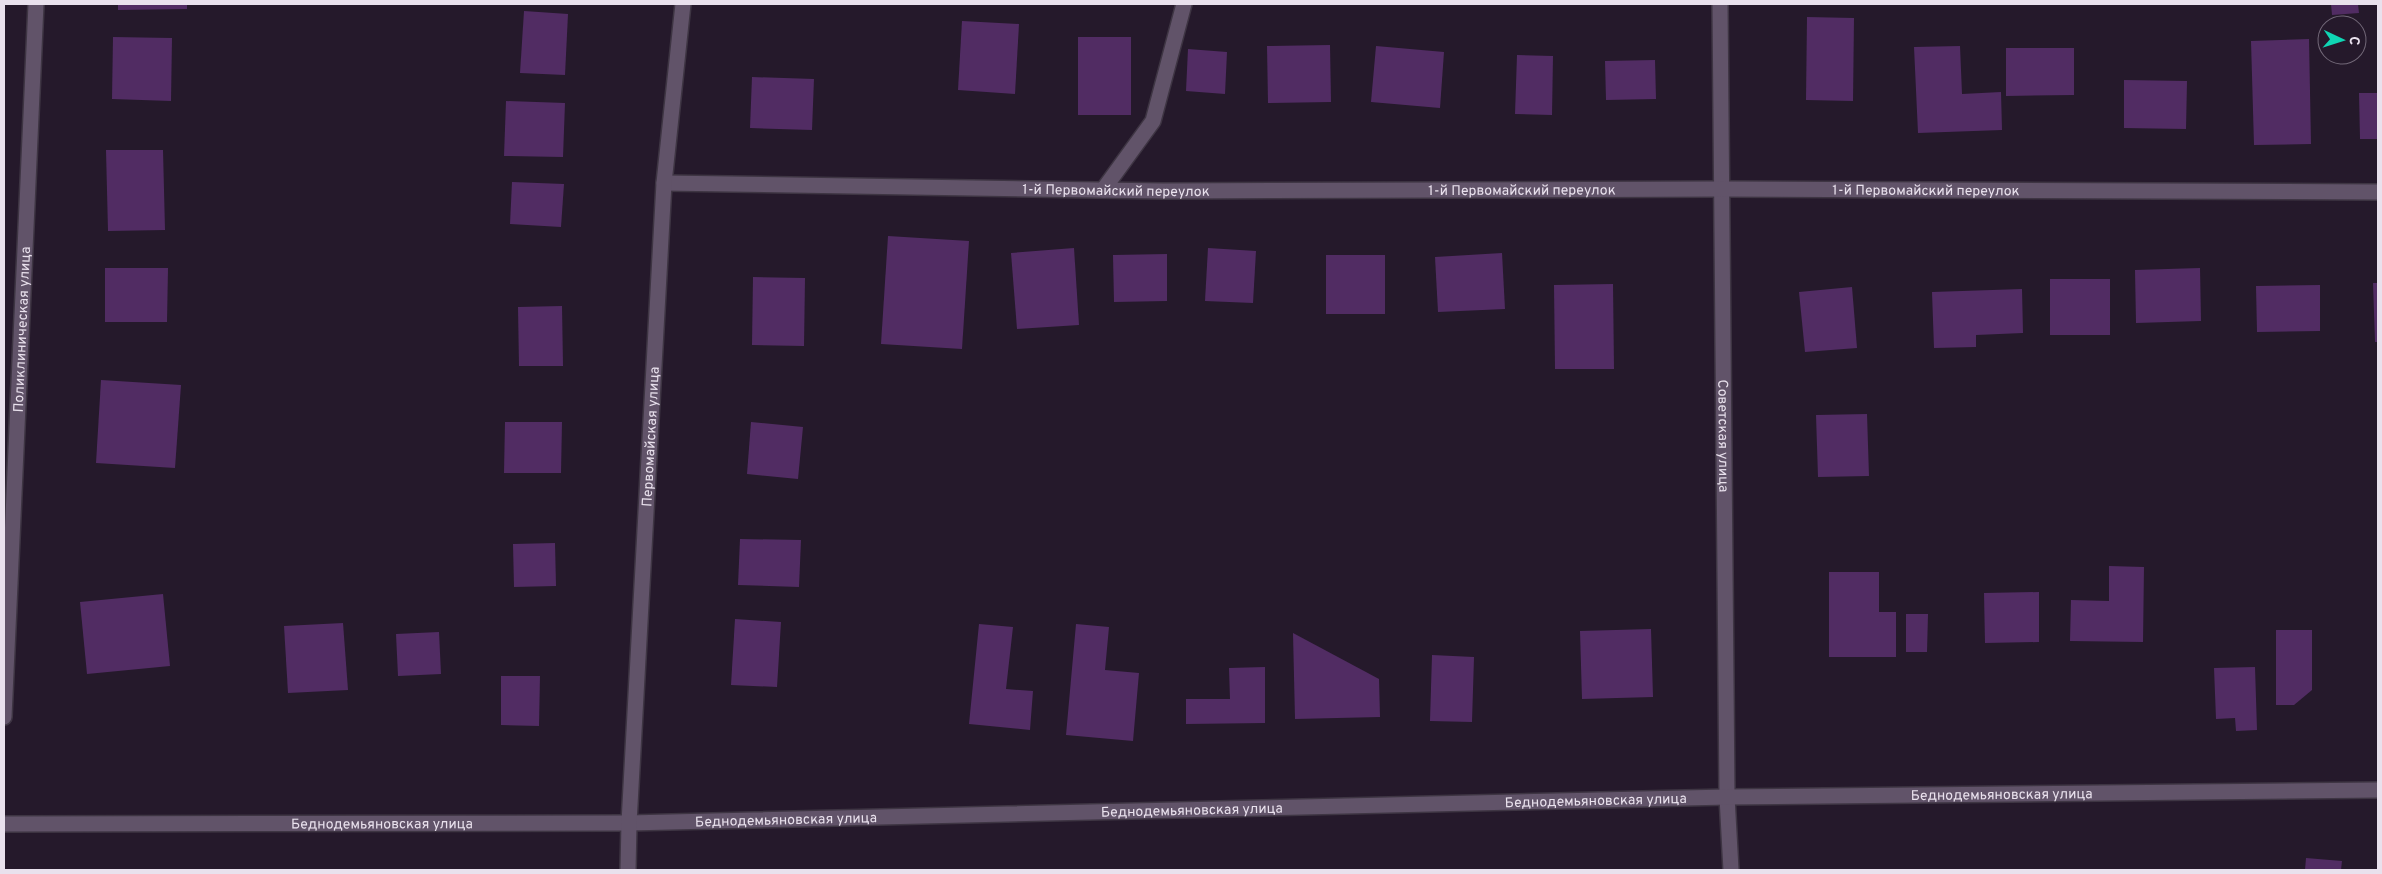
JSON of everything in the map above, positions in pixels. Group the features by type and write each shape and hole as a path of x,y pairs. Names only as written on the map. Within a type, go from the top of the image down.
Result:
{"street":[{"name":"Поликлиническая улица","path":"4,717 36,4"},
{"name":"Первомайская улица","path":"628,870 664,183 682,4"},
{"path":"1103,190 1152,122 1184,4"},
{"name":"Советская улица","path":"1720,4 1727,797 1731,870"},
{"name":"1-й Первомайский переулок","path":"664,183 1103,190 2378,192"},
{"name":"Беднодемьяновская улица","path":"4,824 629,824 1727,797 2378,790"}],"building":[{"path":"118,4 187,4 187,9 118,10"},
{"path":"2331,4 2358,4 2359,13 2332,15"},
{"path":"524,11 568,14 565,75 520,73"},
{"path":"1807,17 1854,18 1853,101 1806,100"},
{"path":"962,21 1019,24 1015,94 958,90"},
{"path":"113,37 172,38 171,101 112,99"},
{"path":"1078,37 1131,37 1131,115 1078,115"},
{"path":"2309,39 2311,144 2254,145 2251,41"},
{"path":"1330,45 1331,102 1268,103 1267,46"},
{"path":"1376,46 1444,52 1440,108 1371,102"},
{"path":"1960,46 1962,94 2001,92 2002,130 1918,133 1914,47"},
{"path":"2006,48 2074,48 2074,95 2006,96"},
{"path":"1188,49 1227,52 1225,94 1186,91"},
{"path":"1517,55 1553,56 1552,115 1515,114"},
{"path":"1655,60 1656,99 1606,100 1605,61"},
{"path":"752,77 814,79 812,130 750,128"},
{"path":"2124,80 2187,81 2186,129 2124,128"},
{"path":"2359,93 2378,93 2378,139 2360,139"},
{"path":"506,101 565,103 563,157 504,156"},
{"path":"106,150 163,150 165,230 108,231"},
{"path":"512,182 564,184 561,227 510,224"},
{"path":"888,236 969,241 962,349 881,344"},
{"path":"1074,248 1079,325 1017,329 1011,253"},
{"path":"1208,248 1256,251 1253,303 1205,301"},
{"path":"1502,253 1505,309 1438,312 1435,257"},
{"path":"1167,254 1167,301 1114,302 1113,255"},
{"path":"1326,255 1385,255 1385,314 1326,314"},
{"path":"105,268 168,268 167,322 105,322"},
{"path":"2200,268 2201,321 2136,323 2135,270"},
{"path":"753,277 805,278 804,346 752,345"},
{"path":"2050,279 2110,279 2110,335 2050,335"},
{"path":"2373,283 2378,283 2378,342 2375,342"},
{"path":"1613,284 1614,369 1555,369 1554,285"},
{"path":"2320,285 2320,331 2257,332 2256,286"},
{"path":"1852,287 1857,348 1805,352 1799,292"},
{"path":"2022,289 2023,333 1976,335 1976,347 1934,348 1932,292"},
{"path":"562,306 563,366 519,366 518,307"},
{"path":"101,380 181,385 175,468 96,463"},
{"path":"1867,414 1869,476 1818,477 1816,415"},
{"path":"505,422 562,422 561,473 504,473"},
{"path":"751,422 803,427 798,479 747,474"},
{"path":"740,539 801,540 799,587 738,585"},
{"path":"555,543 556,586 514,587 513,544"},
{"path":"2109,566 2144,567 2143,642 2070,641 2071,600 2109,601"},
{"path":"1829,572 1879,572 1879,612 1896,612 1896,657 1829,657"},
{"path":"2039,592 2039,642 1985,643 1984,593"},
{"path":"163,594 170,666 87,674 80,602"},
{"path":"1906,614 1928,614 1927,652 1906,652"},
{"path":"735,619 781,622 777,687 731,685"},
{"path":"343,623 348,690 288,693 284,626"},
{"path":"979,624 1013,627 1006,689 1033,691 1030,730 969,724"},
{"path":"1076,624 1109,627 1105,670 1139,673 1133,741 1066,735"},
{"path":"1651,629 1653,697 1582,699 1580,631"},
{"path":"2276,630 2312,630 2312,690 2294,705 2276,705"},
{"path":"439,632 441,674 398,676 396,634"},
{"path":"1293,633 1379,679 1380,717 1295,719"},
{"path":"1432,655 1474,657 1472,722 1430,721"},
{"path":"1265,667 1265,723 1186,724 1186,699 1230,699 1229,668"},
{"path":"2255,667 2257,730 2236,731 2235,718 2216,719 2214,668"},
{"path":"501,676 540,676 539,726 501,725"},
{"path":"2306,858 2342,861 2341,870 2305,870"}]}
